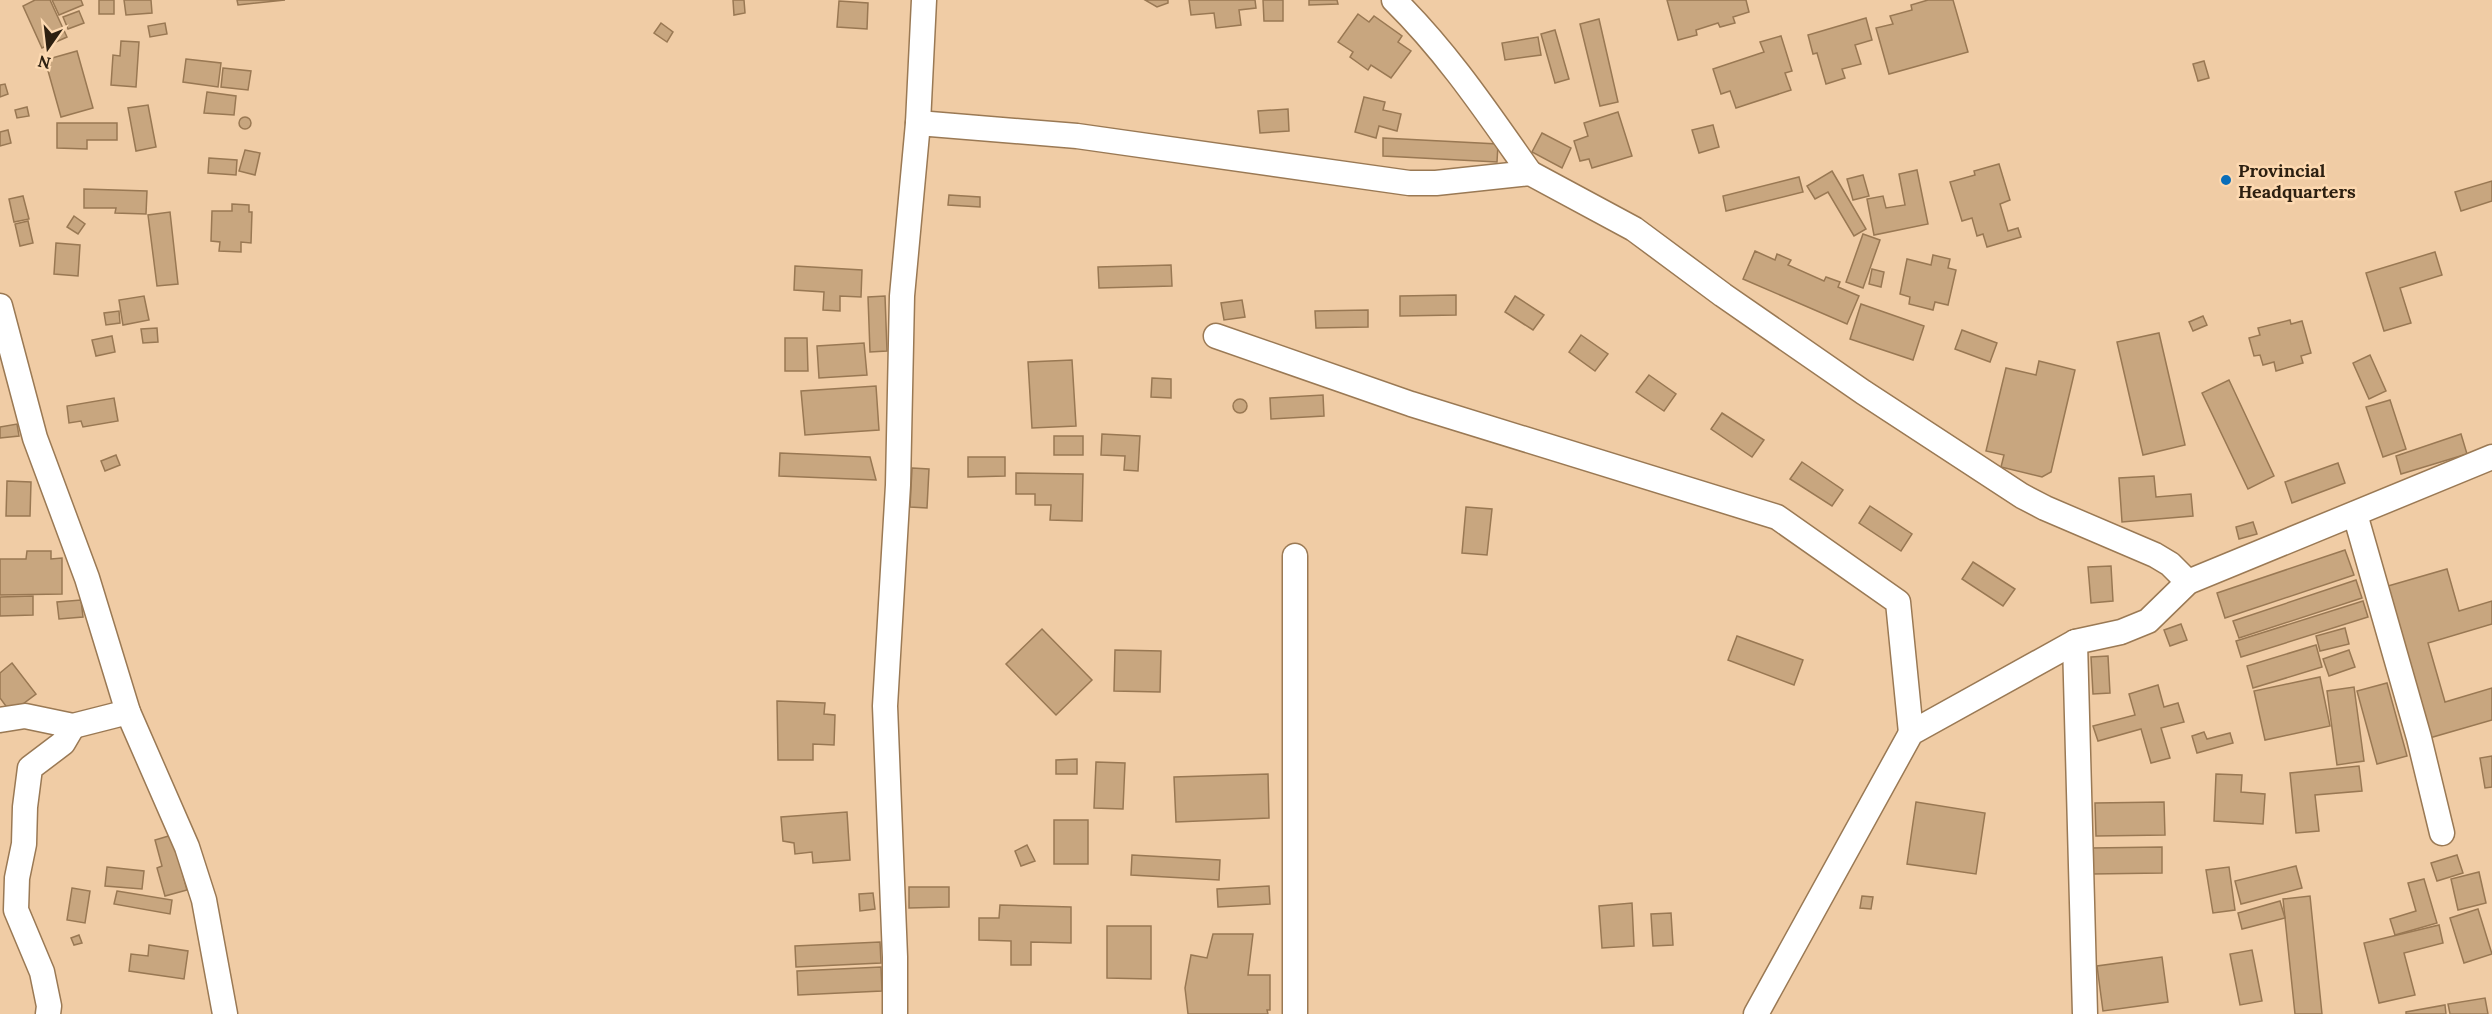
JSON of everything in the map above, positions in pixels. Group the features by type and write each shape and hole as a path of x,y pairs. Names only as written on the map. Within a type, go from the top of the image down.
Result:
{"street":[{"path":"895,1014 895,957 885,706 898,485 902,296 918,123 924,0"},
{"path":"1394,0 1427,32 1471,88 1530,173 1634,229 1723,295 1863,392 2022,496 2155,555 2170,564 2188,582"},
{"path":"918,123 1077,136 1409,183 1436,183 1530,173"},
{"path":"0,306 34,438 87,578 128,712 186,847 204,900 225,1014"},
{"path":"1216,336 1412,404 1778,517 1899,602 1911,733"},
{"path":"1756,1014 1911,733 2075,642 2121,632 2148,621 2188,582 2492,457"},
{"path":"2355,514 2419,738 2442,833"},
{"path":"1294,1014 1295,556"},
{"path":"2075,642 2085,1014"},
{"path":"0,720 25,716 73,726 128,712"},
{"path":"48,1014 49,1006 42,972 16,910 17,878 24,844 25,807 30,768 63,743 73,726"}],"building":[{"path":"35,0 50,0 67,37 42,48 23,6"},
{"path":"52,0 81,0 83,5 59,15"},
{"path":"99,0 114,0 114,14 99,14"},
{"path":"124,0 151,0 152,13 126,15"},
{"path":"237,0 285,0 238,5"},
{"path":"733,0 744,0 745,13 734,15"},
{"path":"1145,0 1168,0 1168,3 1157,7"},
{"path":"1189,0 1255,0 1256,8 1239,10 1241,25 1216,28 1214,13 1191,15"},
{"path":"1263,0 1283,0 1283,21 1264,21"},
{"path":"1309,0 1337,0 1338,4 1309,5"},
{"path":"1667,0 1746,0 1749,12 1733,17 1735,23 1720,27 1718,23 1696,30 1697,35 1678,40"},
{"path":"1928,0 1953,0 1968,52 1889,74 1876,28 1893,24 1890,16 1912,10 1911,5"},
{"path":"839,1 868,3 867,29 837,27"},
{"path":"79,11 84,23 68,29 63,17"},
{"path":"1358,14 1369,22 1374,16 1402,36 1398,42 1411,51 1391,78 1371,65 1368,70 1350,57 1353,52 1338,42"},
{"path":"1866,18 1872,40 1855,45 1861,64 1842,69 1845,78 1826,84 1817,53 1813,54 1808,35"},
{"path":"1599,19 1618,102 1600,106 1580,24"},
{"path":"165,23 167,34 150,37 148,26"},
{"path":"661,23 673,32 667,42 654,33"},
{"path":"1555,30 1569,79 1555,83 1541,34"},
{"path":"1781,36 1792,71 1785,73 1791,90 1736,108 1730,91 1721,94 1713,69 1764,52 1760,42"},
{"path":"1538,37 1541,55 1505,60 1502,43"},
{"path":"121,41 139,42 136,87 111,85 113,55 120,56"},
{"path":"77,51 93,108 61,117 45,60"},
{"path":"186,59 221,63 218,87 183,82"},
{"path":"2204,61 2209,78 2198,81 2193,64"},
{"path":"223,68 251,71 248,90 221,87"},
{"path":"5,84 8,94 0,97 0,85"},
{"path":"207,92 236,96 234,115 204,113"},
{"path":"1364,97 1385,102 1383,110 1401,114 1397,131 1379,126 1376,138 1355,132"},
{"path":"148,105 156,147 136,151 128,108"},
{"path":"27,107 29,116 17,118 15,110"},
{"path":"1288,109 1289,131 1260,133 1258,111"},
{"path":"1618,112 1632,156 1592,168 1589,159 1580,161 1574,141 1588,136 1584,123"},
{"path":"247,117 251,123 247,129 243,129 239,121"},
{"path":"57,123 117,123 117,140 87,140 87,149 57,148"},
{"path":"1713,125 1719,147 1699,153 1692,130"},
{"path":"8,130 11,143 0,146 0,132"},
{"path":"1542,133 1571,148 1562,168 1532,152"},
{"path":"1383,138 1498,144 1497,162 1383,156"},
{"path":"245,150 260,153 255,175 239,171"},
{"path":"209,158 237,160 236,175 208,173"},
{"path":"1999,164 2010,200 2000,204 2008,231 2018,228 2021,237 1987,247 1983,234 1977,236 1972,218 1962,221 1950,182 1975,175 1974,171"},
{"path":"1917,170 1928,224 1874,235 1867,199 1883,196 1886,208 1905,205 1899,174"},
{"path":"1832,171 1866,229 1854,236 1828,192 1815,199 1807,186"},
{"path":"1863,175 1869,196 1853,200 1847,179"},
{"path":"1799,177 1803,192 1726,211 1723,196"},
{"path":"2492,181 2492,201 2461,211 2455,192"},
{"path":"84,189 147,191 146,214 115,213 116,208 84,208"},
{"path":"949,195 980,197 980,207 948,205"},
{"path":"23,196 29,219 14,222 9,199"},
{"path":"232,204 249,205 249,212 252,212 251,243 241,242 241,252 219,251 220,242 211,241 212,211 232,211"},
{"path":"170,212 178,284 157,286 148,215"},
{"path":"74,216 85,224 78,234 67,227"},
{"path":"28,221 33,243 20,246 15,224"},
{"path":"1863,234 1880,240 1863,288 1846,282"},
{"path":"56,243 80,245 78,276 54,274"},
{"path":"1755,251 1775,260 1777,254 1791,260 1788,265 1824,281 1826,277 1840,282 1838,287 1859,296 1847,324 1743,279"},
{"path":"2435,252 2442,275 2400,288 2411,323 2384,331 2366,273"},
{"path":"1933,255 1950,259 1948,268 1956,270 1948,305 1935,302 1933,310 1909,304 1910,297 1900,294 1907,259 1931,265"},
{"path":"1171,265 1172,286 1099,288 1098,267"},
{"path":"795,266 862,270 861,297 840,296 840,311 823,310 824,292 794,290"},
{"path":"1872,269 1884,272 1881,287 1869,284"},
{"path":"1456,295 1456,315 1400,316 1400,296"},
{"path":"144,296 149,320 123,325 119,300"},
{"path":"885,296 887,351 870,352 868,297"},
{"path":"1515,296 1544,315 1533,330 1505,312"},
{"path":"1242,300 1245,317 1224,320 1221,303"},
{"path":"1861,304 1924,326 1913,360 1850,339"},
{"path":"1368,310 1368,327 1316,328 1315,311"},
{"path":"119,311 120,323 106,325 104,313"},
{"path":"2203,316 2207,325 2193,331 2189,322"},
{"path":"2290,320 2291,324 2302,321 2311,353 2301,356 2303,363 2276,371 2274,362 2263,365 2260,355 2254,356 2249,338 2260,335 2258,328"},
{"path":"157,328 158,342 143,343 141,329"},
{"path":"1962,330 1997,343 1990,362 1955,349"},
{"path":"2159,333 2185,445 2143,455 2117,342"},
{"path":"1581,335 1608,354 1595,371 1569,352"},
{"path":"112,336 115,352 96,356 92,340"},
{"path":"785,338 807,338 808,371 785,371"},
{"path":"864,343 867,375 819,378 817,346"},
{"path":"2370,355 2386,391 2369,399 2353,363"},
{"path":"1072,360 1076,426 1032,428 1028,362"},
{"path":"2039,361 2075,370 2051,472 2042,477 2001,467 2004,455 1986,451 2006,368 2036,375"},
{"path":"1649,375 1676,394 1664,411 1636,392"},
{"path":"1152,378 1171,379 1171,398 1151,397"},
{"path":"2229,380 2274,476 2248,489 2202,393"},
{"path":"876,386 879,430 805,435 801,391"},
{"path":"1323,395 1324,416 1271,419 1270,398"},
{"path":"114,398 118,421 83,427 81,421 69,423 67,406"},
{"path":"1240,399 1245,401 1247,406 1245,411 1240,413 1235,411 1233,406 1235,401"},
{"path":"2390,400 2406,449 2383,457 2366,407"},
{"path":"1722,413 1764,440 1752,457 1711,429"},
{"path":"17,424 19,436 0,438 0,427"},
{"path":"1102,434 1140,436 1138,471 1124,470 1125,456 1101,455"},
{"path":"2461,434 2467,454 2401,474 2396,456"},
{"path":"1054,436 1083,436 1083,455 1054,455"},
{"path":"780,453 870,457 876,480 779,476"},
{"path":"116,455 120,465 105,471 101,461"},
{"path":"968,457 1005,457 1005,476 968,477"},
{"path":"1802,462 1843,490 1832,506 1790,479"},
{"path":"2338,463 2345,483 2292,503 2285,482"},
{"path":"912,468 929,469 927,508 910,507"},
{"path":"1016,473 1083,474 1082,521 1050,520 1051,505 1035,505 1035,494 1016,494"},
{"path":"2154,476 2156,497 2191,494 2193,516 2122,522 2119,478"},
{"path":"7,481 31,482 30,516 6,516"},
{"path":"1870,506 1912,534 1901,551 1859,523"},
{"path":"1466,507 1492,509 1487,555 1462,553"},
{"path":"2253,522 2257,534 2239,539 2236,527"},
{"path":"2345,550 2354,575 2225,618 2217,593"},
{"path":"27,551 51,551 51,559 62,558 62,594 0,595 0,559 26,559"},
{"path":"1973,562 2015,589 2003,606 1962,579"},
{"path":"2111,566 2113,601 2091,603 2088,567"},
{"path":"2447,569 2459,611 2492,601 2492,624 2428,643 2445,702 2492,688 2492,720 2426,739 2381,588"},
{"path":"2356,580 2362,598 2239,638 2233,621"},
{"path":"33,596 33,615 0,616 0,597"},
{"path":"81,600 83,617 59,619 57,602"},
{"path":"2363,601 2368,617 2241,657 2236,641"},
{"path":"2181,624 2187,640 2170,646 2164,630"},
{"path":"2345,628 2349,644 2320,651 2316,636"},
{"path":"1042,629 1092,680 1056,715 1006,664"},
{"path":"1737,636 1803,660 1794,685 1728,660"},
{"path":"2316,645 2322,667 2253,688 2247,666"},
{"path":"1115,650 1161,651 1160,692 1114,691"},
{"path":"2349,650 2355,667 2329,676 2323,659"},
{"path":"2108,656 2110,693 2093,694 2091,657"},
{"path":"12,663 36,694 11,713 0,698 0,673"},
{"path":"2320,677 2330,726 2265,740 2254,691"},
{"path":"2387,683 2407,756 2377,764 2357,691"},
{"path":"2158,685 2164,707 2178,703 2184,722 2161,728 2170,758 2151,763 2141,729 2098,741 2093,726 2135,715 2129,694"},
{"path":"2354,687 2364,761 2337,765 2327,691"},
{"path":"777,701 825,703 824,714 835,715 834,745 813,744 813,760 778,760"},
{"path":"2204,732 2207,739 2230,733 2233,743 2197,753 2192,736"},
{"path":"2492,756 2492,787 2485,788 2480,758"},
{"path":"1077,759 1077,774 1056,774 1056,760"},
{"path":"1096,762 1125,763 1123,809 1094,808"},
{"path":"2359,766 2362,791 2315,795 2319,831 2296,833 2290,773"},
{"path":"1268,774 1269,818 1176,822 1174,777"},
{"path":"2216,774 2242,775 2241,792 2265,794 2263,824 2214,821"},
{"path":"1916,802 1985,813 1976,874 1907,864"},
{"path":"2164,802 2165,835 2096,836 2095,803"},
{"path":"847,812 850,860 813,863 812,852 795,854 794,843 783,841 781,817"},
{"path":"1054,820 1088,820 1088,864 1054,864"},
{"path":"172,835 187,890 165,896 157,868 162,866 155,840"},
{"path":"1027,845 1035,861 1021,866 1015,851"},
{"path":"2162,847 2162,873 2092,874 2091,848"},
{"path":"1132,855 1220,860 1219,880 1131,875"},
{"path":"2457,855 2463,873 2437,881 2431,863"},
{"path":"2296,866 2302,888 2241,904 2235,881"},
{"path":"107,867 144,871 142,889 105,886"},
{"path":"2229,867 2235,910 2213,913 2206,870"},
{"path":"2479,872 2486,903 2458,910 2451,879"},
{"path":"2424,879 2437,923 2395,935 2390,919 2416,911 2408,883"},
{"path":"1269,886 1270,904 1218,907 1217,889"},
{"path":"909,887 949,887 949,907 909,908"},
{"path":"72,888 90,891 85,923 67,920"},
{"path":"117,891 172,900 170,914 114,904"},
{"path":"873,893 875,909 860,911 859,894"},
{"path":"1862,896 1873,897 1871,909 1860,908"},
{"path":"2310,896 2322,1014 2295,1014 2283,899"},
{"path":"2280,901 2285,918 2242,929 2238,913"},
{"path":"1632,903 1634,946 1602,948 1599,906"},
{"path":"1000,905 1071,907 1071,943 1031,942 1031,965 1011,965 1011,941 979,940 979,918 999,918"},
{"path":"2478,909 2492,954 2464,963 2450,918"},
{"path":"1671,913 1673,945 1653,946 1651,914"},
{"path":"2439,925 2443,943 2404,953 2415,995 2379,1003 2364,943"},
{"path":"1107,926 1151,926 1151,979 1107,978"},
{"path":"1213,934 1253,934 1248,975 1270,975 1268,1014 1188,1014 1185,988 1191,955 1207,958"},
{"path":"79,935 82,943 74,945 71,938"},
{"path":"880,942 881,963 796,967 795,946"},
{"path":"149,945 188,951 184,979 129,971 131,954 148,956"},
{"path":"2252,950 2262,1001 2240,1005 2230,954"},
{"path":"2162,957 2168,1002 2103,1011 2097,966"},
{"path":"881,967 882,991 798,995 797,971"},
{"path":"2485,998 2488,1014 2450,1014 2448,1004"},
{"path":"2445,1005 2446,1014 2406,1014 2406,1012"}],"place":[{"name":"Provincial Headquarters","path":"2226,180"}]}
